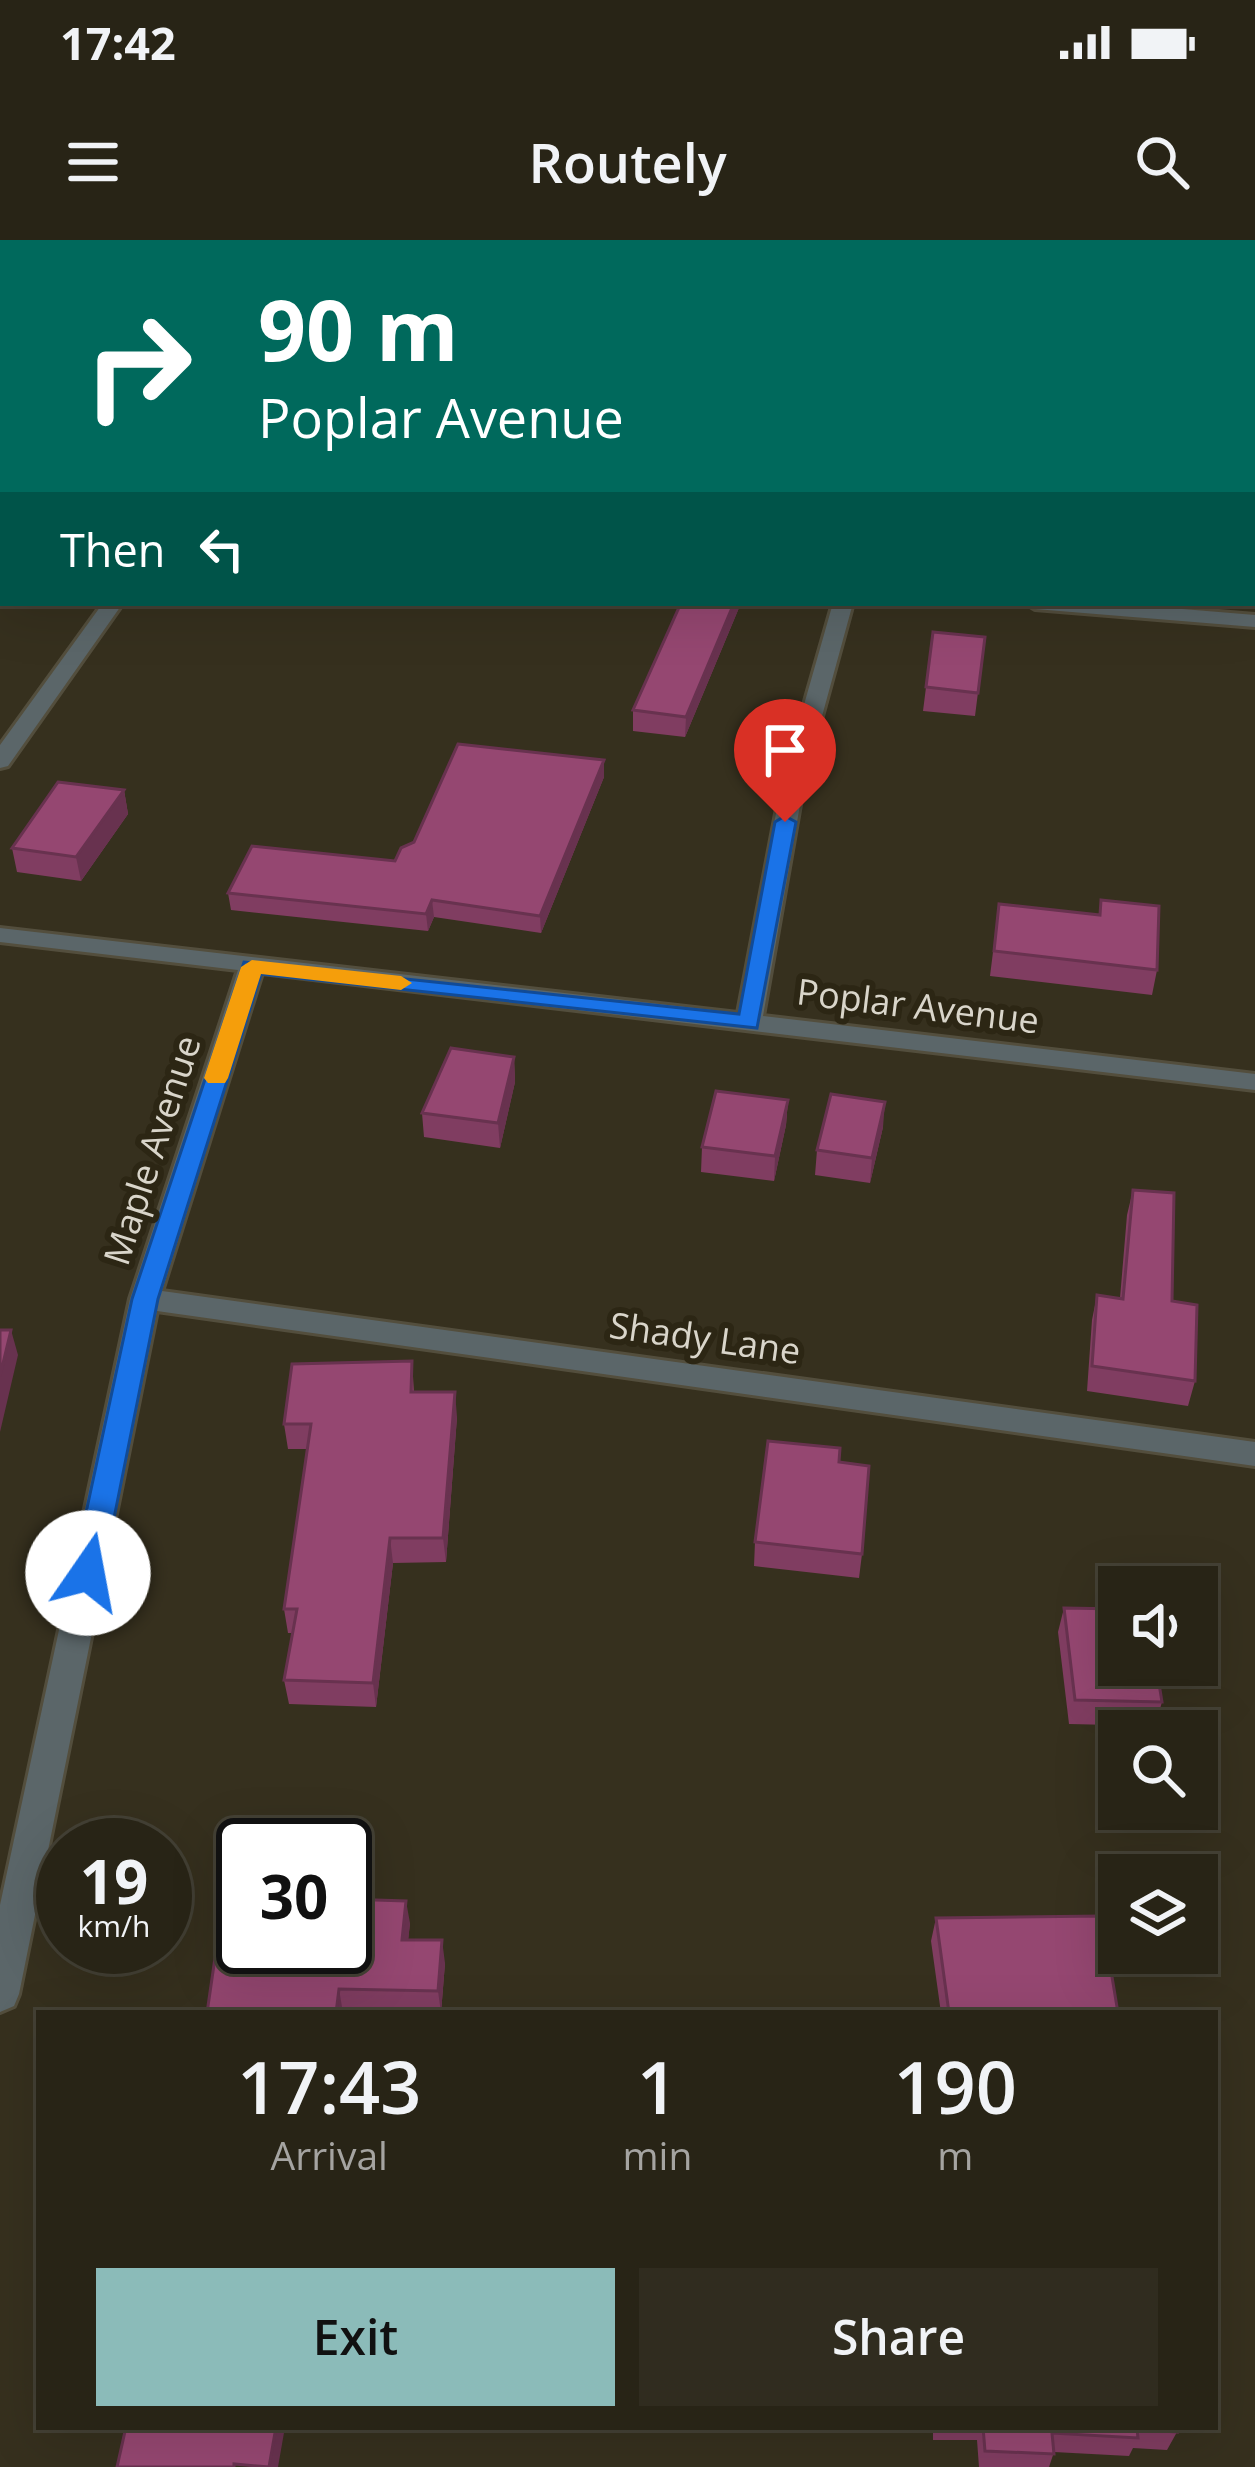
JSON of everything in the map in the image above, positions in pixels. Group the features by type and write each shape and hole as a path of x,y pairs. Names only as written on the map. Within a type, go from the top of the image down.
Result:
{"street":[{"path":"0,761 111,606"},
{"path":"749,1023 793,782 842,606"},
{"path":"1072,606 1255,621"},
{"name":"Poplar Avenue","path":"0,935 1255,1082"},
{"name":"Maple Avenue","path":"0,1994 145,1299 252,967"},
{"name":"Shady Lane","path":"145,1299 1255,1454"}],"building":[{"path":"680,606 733,606 686,717 633,710"},
{"path":"933,632 985,637 978,693 926,687"},
{"path":"458,744 604,760 540,916 432,900 426,914 228,893 252,846 395,861 401,848 414,842"},
{"path":"58,782 124,790 76,857 12,848"},
{"path":"1101,900 1159,906 1157,970 994,951 999,904 1100,915"},
{"path":"451,1048 514,1057 498,1123 422,1113"},
{"path":"716,1091 788,1100 775,1156 702,1147"},
{"path":"831,1094 885,1102 872,1158 817,1150"},
{"path":"1133,1190 1174,1193 1172,1301 1197,1305 1195,1381 1092,1366 1097,1295 1123,1299"},
{"path":"0,1330 11,1330 0,1376"},
{"path":"412,1361 411,1392 455,1392 443,1538 390,1538 373,1683 284,1680 297,1609 284,1609 311,1424 284,1424 292,1364"},
{"path":"768,1441 840,1448 839,1462 869,1466 862,1554 755,1542"},
{"path":"1064,1608 1098,1609 1098,1686 1159,1686 1162,1702 1075,1700"},
{"path":"372,1900 406,1901 402,1940 442,1940 438,1991 339,1989 336,2010 207,2010 216,1951 216,1974 372,1974"},
{"path":"1098,1916 1098,1974 1112,1974 1118,2010 949,2010 936,1918"},
{"path":"125,2430 275,2430 269,2467 117,2467"},
{"path":"983,2430 1137,2430 1138,2438 1052,2433 1054,2454 985,2451"}],"slow traffic":[{"path":"216,1078 252,967 401,983"}],"route":[{"path":"88,1573 145,1299 252,967 749,1023 785,822"}]}
